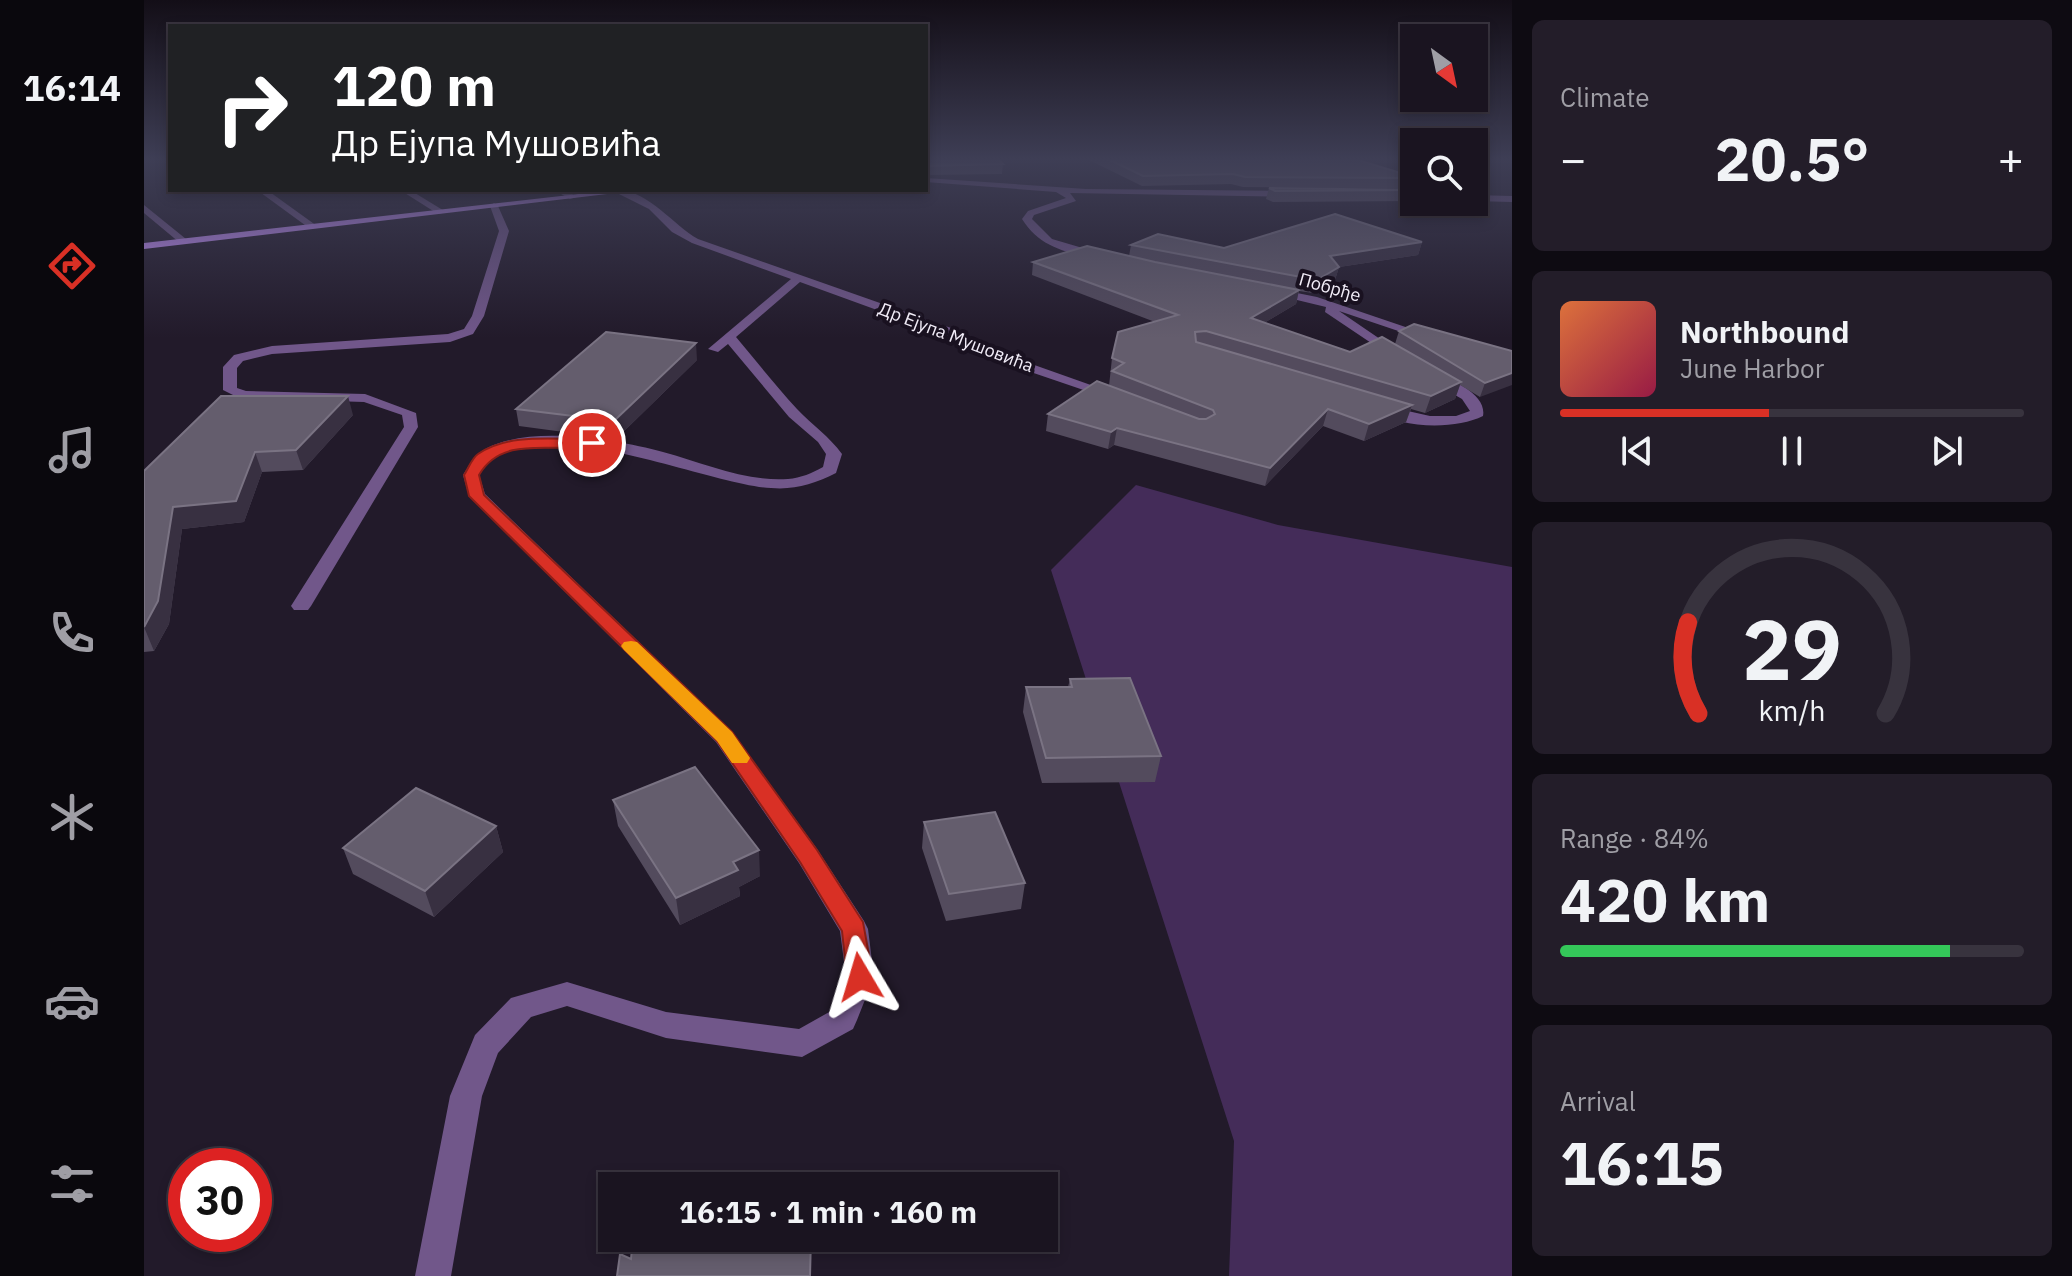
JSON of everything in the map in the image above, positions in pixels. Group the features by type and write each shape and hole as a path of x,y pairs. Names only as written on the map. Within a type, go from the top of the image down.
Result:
{"main road":[{"path":"144,246 371,220"}],"street":[{"path":"158,220 183,241"},
{"path":"303,220 312,226"},
{"path":"301,606 411,427 409,413 365,398 244,395 230,390 230,367 239,358 272,350 450,338 469,331 478,316 504,231 499,220"},
{"name":"Др Ејупа Мушовића","path":"665,220 675,230 695,241 947,331 994,355 1129,402"},
{"path":"1027,220 1046,243 1112,259"},
{"path":"433,1276 466,1096 486,1045 521,1007 567,994 666,1025 802,1043 842,1020 860,977 854,929 808,856 724,737 477,496 471,475 482,458 507,446 542,442 592,443 640,450 744,479 780,485 807,482 830,470 834,454 823,439 722,343 800,277"},
{"name":"Побрђе","path":"1267,290 1313,299 1441,340"},
{"path":"1313,299 1403,359"},
{"path":"1361,403 1425,420 1469,419 1478,413 1476,405 1467,396 1429,374"}],"shaded area":[{"path":"1136,485 1278,525 1512,567 1512,1276 1229,1276 1234,1141 1051,570"}],"building":[{"path":"1317,220 1352,220 1422,242 1330,256 1339,267 1317,280 1131,245 1158,234 1224,248"},
{"path":"1087,246 1299,290 1251,318 1350,352 1382,337 1461,382 1431,396 1206,331 1195,332 1196,342 1412,405 1369,424 1328,409 1270,468 1117,428 1111,432 1048,414 1097,381 1199,419 1215,414 1213,410 1112,371 1124,363 1112,358 1118,332 1178,315 1033,262"},
{"path":"1414,324 1512,351 1512,373 1485,383 1399,331"},
{"path":"606,332 696,343 614,421 516,409"},
{"path":"221,396 348,396 296,450 255,452 236,501 173,507 158,601 144,627 144,471"},
{"path":"1130,678 1161,756 1046,758 1026,687 1072,687 1070,679"},
{"path":"695,767 759,850 733,862 738,870 676,898 613,800"},
{"path":"416,788 496,826 425,891 343,848"},
{"path":"995,812 1025,883 949,894 924,822"},
{"path":"632,1252 811,1252 810,1276 617,1276 620,1254 631,1259"}],"slow traffic":[{"path":"631,646 724,737 739,758"}],"route":[{"path":"592,443 542,442 507,446 482,458 471,475 477,496 724,737 808,856 854,929 860,977"}]}
